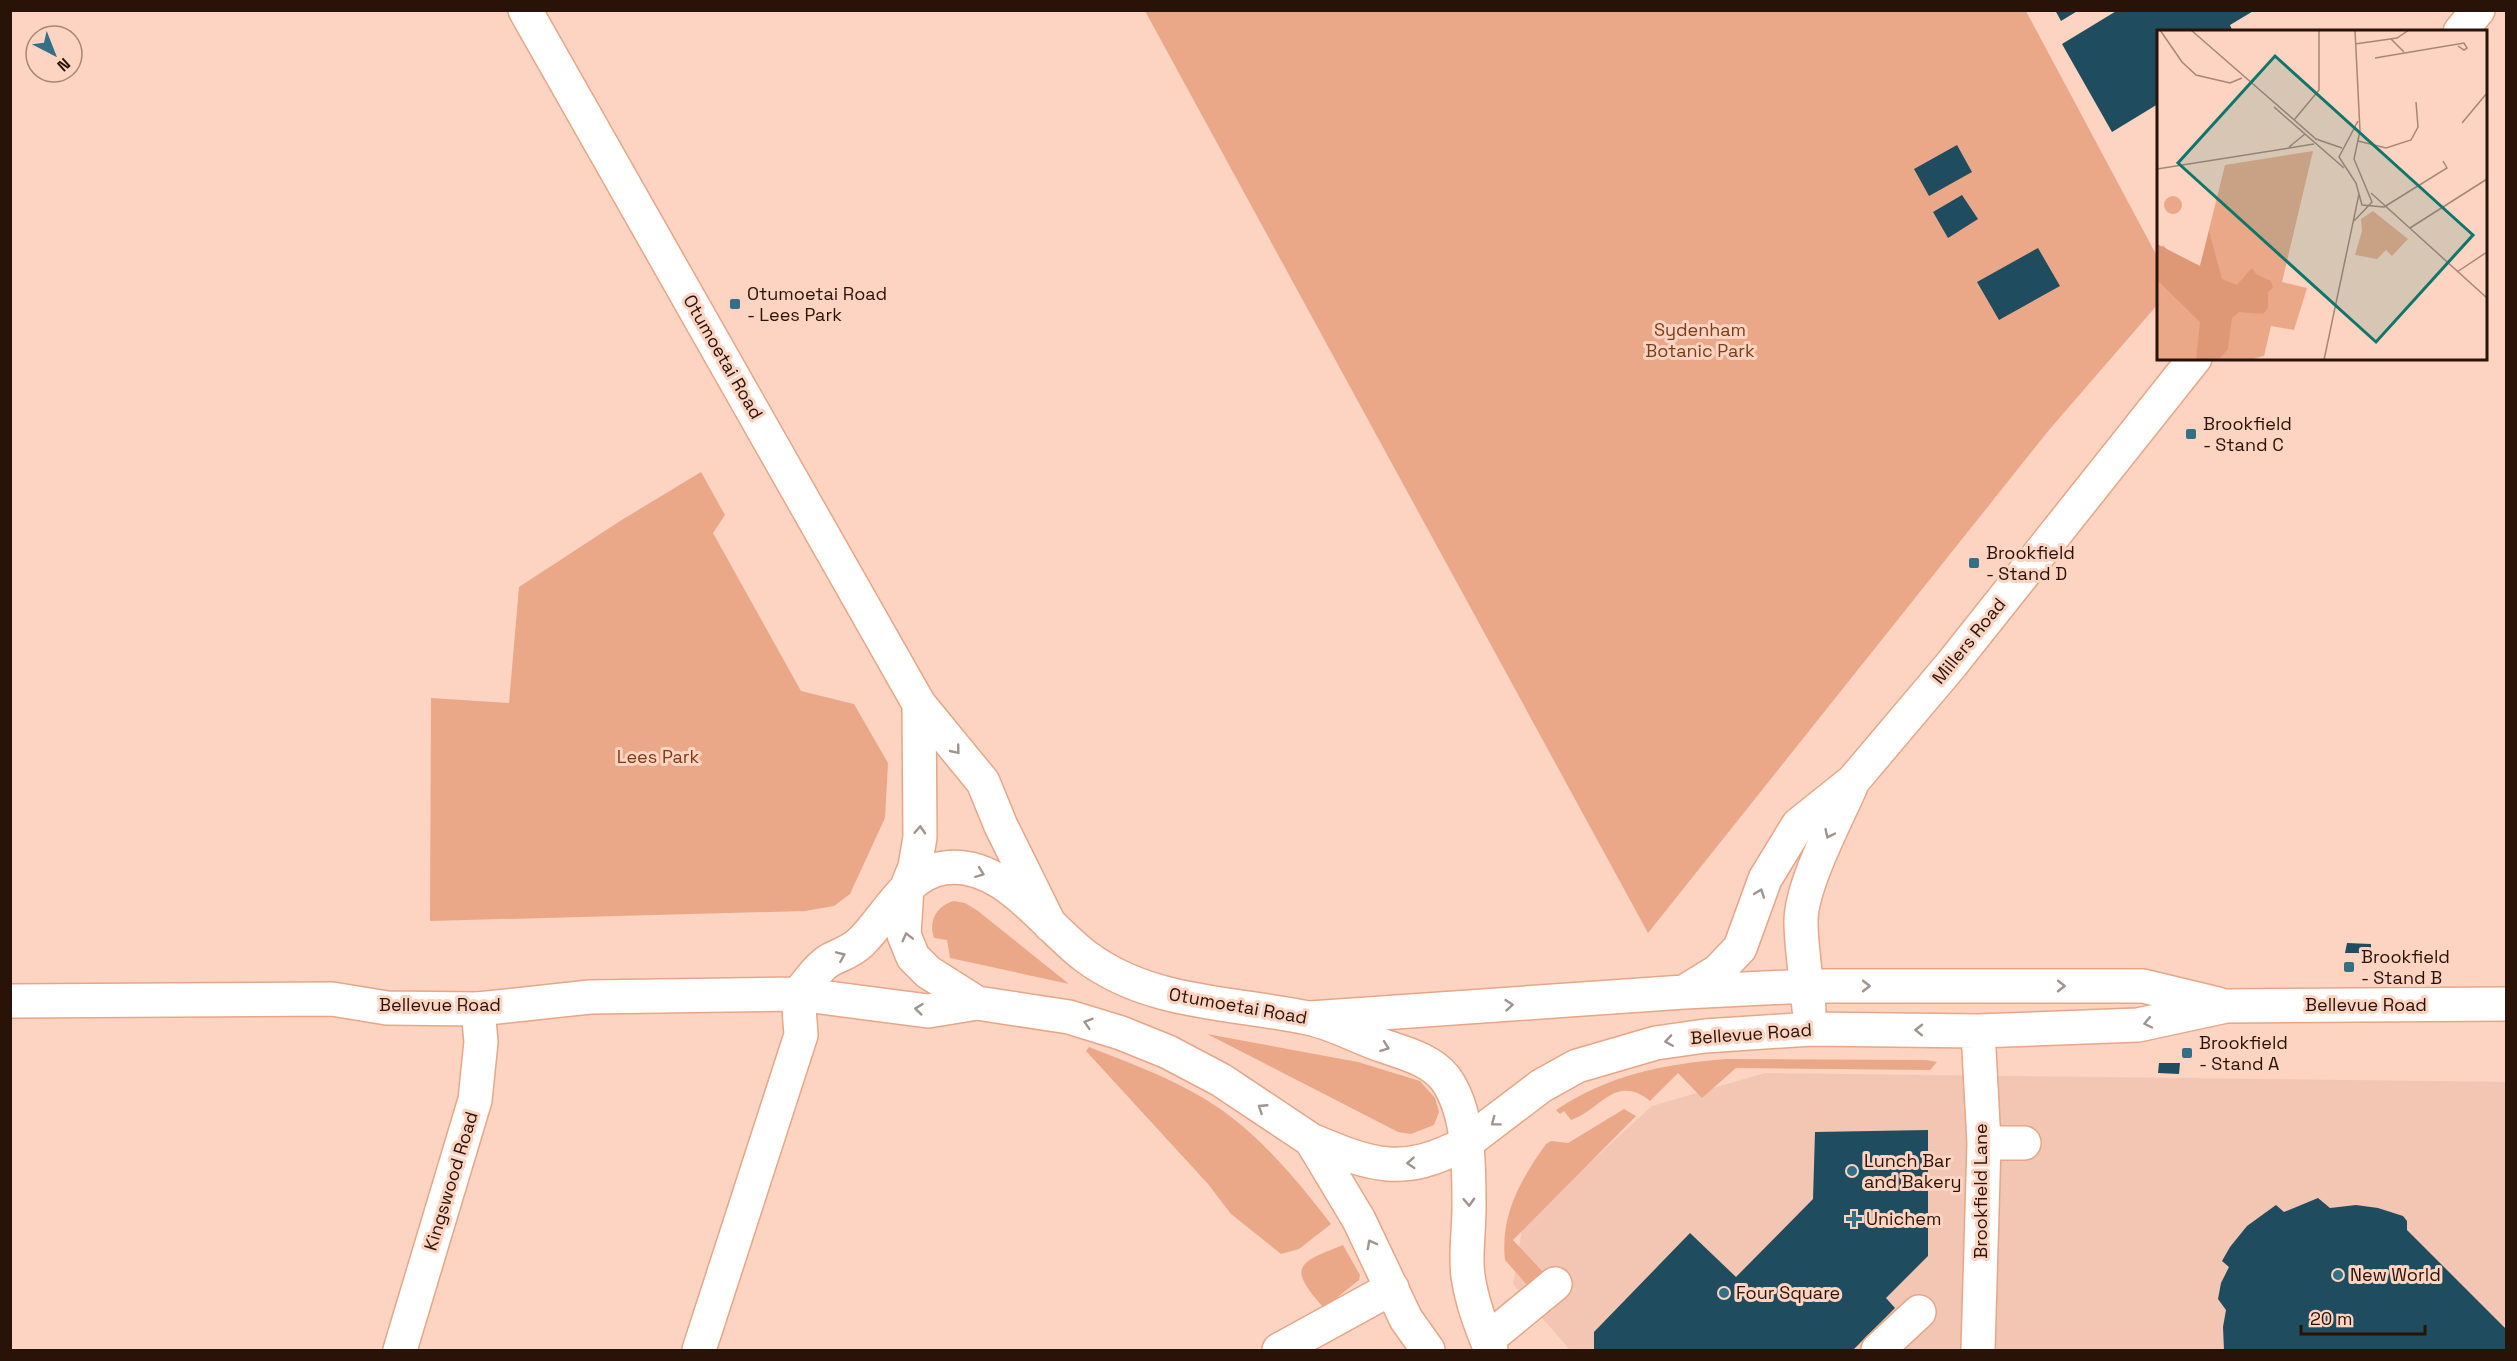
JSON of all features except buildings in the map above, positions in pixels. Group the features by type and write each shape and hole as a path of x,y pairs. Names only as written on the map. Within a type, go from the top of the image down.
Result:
{"street":[{"name":"Otumoetai Road","path":"525,10 919,705 982,782 1050,926 1108,971 1144,987 1187,999 1310,1018 1425,1061 1442,1075 1456,1094 1466,1143 1469,1207 1468,1274 1479,1324 1489,1345"},
{"path":"2462,30 2478,10"},
{"name":"Millers Road","path":"1684,992 1718,971 1740,948 1766,879 1798,825 1853,781 1951,665 2193,360"},
{"name":"Otumoetai Road","path":"919,705 920,837 915,867 907,887 904,935 913,957 928,972 977,1003 1069,1017 1121,1033 1168,1052 1221,1080 1311,1140 1355,1212 1406,1319 1428,1350"},
{"name":"Millers Road","path":"1811,1029 1801,921 1803,904 1824,846 1853,781"},
{"path":"699,1350 801,1035 798,994 828,961 848,953 859,944 878,925 907,887 933,870 967,868 984,873 1012,890 1050,926"},
{"path":"1740,948 1757,990 1782,1021 1811,1029"},
{"name":"Bellevue Road","path":"1310,1018 1684,992 1808,986 2143,986 2226,1006"},
{"name":"Bellevue Road","path":"10,1001 332,999 387,1008 478,1009 590,997 798,994 928,1011 977,1003"},
{"name":"Bellevue Road","path":"1311,1140 1361,1161 1394,1164 1424,1162 1466,1143 1541,1086 1577,1066 1656,1043 1705,1036 1811,1029 1977,1031 2138,1025 2226,1006 2506,1004"},
{"name":"Kingswood Road","path":"400,1350 475,1100 481,1042 478,1009"},
{"name":"Brookfield Lane","path":"1977,1031 1984,1143 1978,1350"},
{"path":"1984,1143 2024,1143"},
{"path":"1489,1345 1555,1284"},
{"path":"1279,1350 1392,1288"},
{"path":"1878,1350 1919,1312"}],"shaded area":[{"path":"1765,1073 2506,1082 2506,1350 1570,1350 1513,1284 1523,1224 1652,1106"}],"green space":[{"name":"Sydenham Botanic Park","path":"1145,11 2026,11 2157,256 2157,305 2049,430 1648,933"},
{"name":"Lees Park","path":"701,472 725,515 713,533 801,691 854,704 888,763 885,818 850,894 834,906 805,911 430,921 431,698 509,703 519,587 620,521"},
{"path":"954,901 965,903 978,911 1069,984 950,958 947,940 934,938 932,926 939,910"},
{"path":"1207,1034 1358,1062 1420,1081 1435,1098 1439,1112 1434,1125 1411,1134 1398,1132"},
{"path":"1089,1047 1172,1081 1219,1108 1265,1147 1306,1192 1331,1224 1299,1249 1281,1254 1231,1214 1208,1184 1086,1051"},
{"path":"1726,1059 1926,1060 1937,1062 1930,1070 1736,1068 1702,1098 1678,1073 1650,1101 1638,1093 1627,1091 1617,1092 1571,1120 1564,1111 1560,1114 1556,1110 1596,1088 1637,1073 1681,1064"},
{"path":"1624,1109 1636,1116 1513,1240 1544,1273 1529,1287 1505,1260 1504,1244 1509,1213 1521,1184 1546,1144 1551,1141 1568,1143"},
{"path":"1343,1245 1360,1275 1359,1280 1324,1308 1305,1283 1302,1268 1315,1257"}],"place":[{"name":"Otumoetai Road - Lees Park","path":"735,304"},
{"name":"Brookfield - Stand C","path":"2191,434"},
{"name":"Brookfield - Stand D","path":"1974,563"},
{"name":"Brookfield - Stand B","path":"2349,967"},
{"name":"Brookfield - Stand A","path":"2187,1053"},
{"name":"Lunch Bar and Bakery","path":"1852,1171"},
{"name":"Unichem","path":"1854,1219"},
{"name":"New World","path":"2338,1275"},
{"name":"Four Square","path":"1724,1293"}]}
